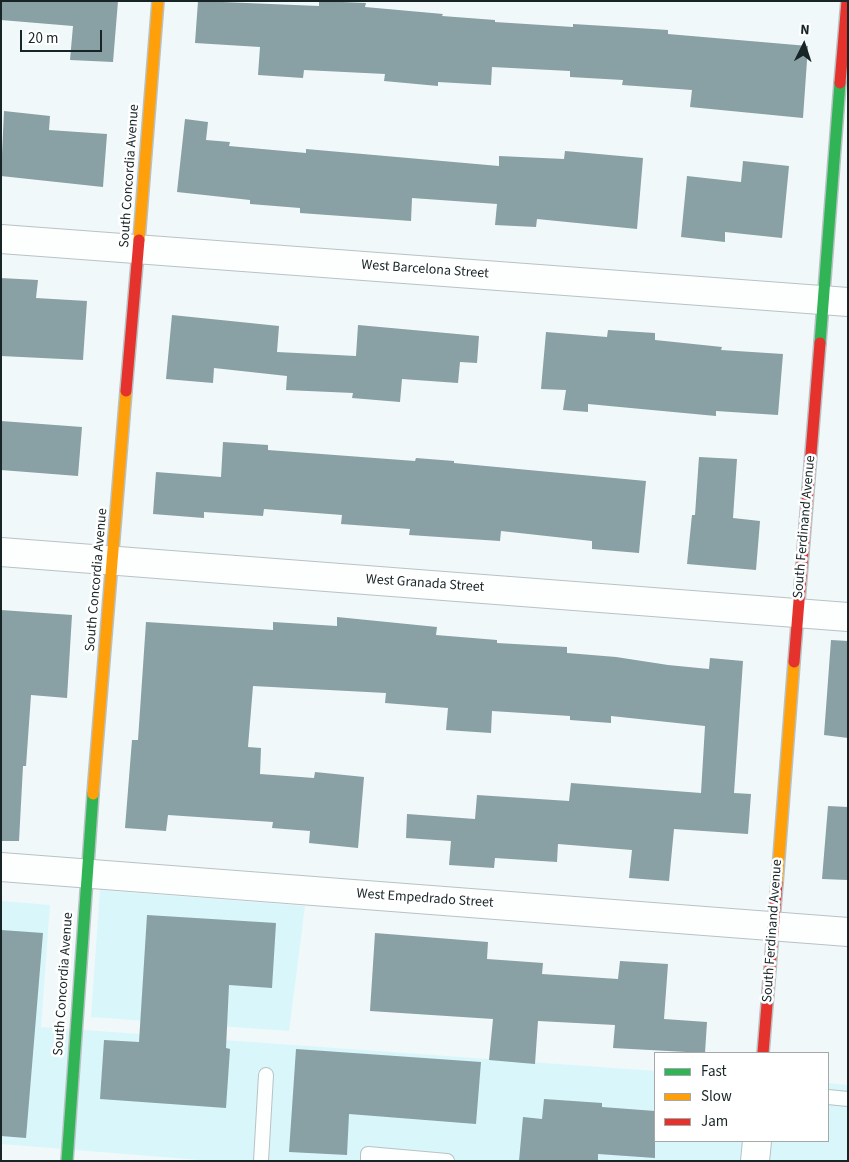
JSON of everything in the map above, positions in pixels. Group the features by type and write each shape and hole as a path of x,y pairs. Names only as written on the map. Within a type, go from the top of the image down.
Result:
{"street":[{"name":"South Concordia Avenue","path":"67,1161 87,873 114,560 158,1"},
{"name":"South Ferdinand Avenue","path":"763,1052 798,613 835,301 847,1"},
{"name":"West Barcelona Street","path":"1,239 835,301"},
{"name":"West Granada Street","path":"1,552 848,616"},
{"name":"West Empedrado Street","path":"1,867 848,932"},
{"path":"755,1161 756,1142"}],"lane":[{"path":"261,1161 266,1075"},
{"path":"829,1097 848,1099"},
{"path":"368,1161 368,1154 447,1161"}],"shaded area":[{"path":"100,890 305,906 289,1031 91,1017"},
{"path":"1,901 50,905 41,1027 654,1071 654,1142 829,1142 829,1083 848,1085 848,1161 213,1161 1,1144"}],"building":[{"path":"1,1 118,1 113,62 70,60 73,26 1,20"},
{"path":"198,1 319,6 319,1 366,3 365,7 495,20 495,22 573,27 573,24 668,30 668,34 808,46 803,118 690,107 692,90 622,85 623,80 570,77 570,71 492,67 491,85 438,82 438,86 384,81 385,74 304,70 303,78 258,75 260,47 195,43"},
{"path":"4,111 50,116 49,130 107,134 103,187 1,176"},
{"path":"185,119 208,122 206,140 230,142 229,146 306,153 306,149 499,166 499,156 564,159 565,151 643,158 637,229 537,219 536,227 495,225 497,204 412,198 411,221 300,213 300,208 250,204 250,200 177,192"},
{"path":"743,161 789,166 782,238 725,232 725,242 681,237 687,176 741,182"},
{"path":"1,278 38,280 36,298 87,301 83,360 1,356"},
{"path":"172,315 279,326 277,352 356,356 358,325 479,336 477,363 460,362 458,383 402,379 400,402 352,398 353,393 286,390 287,376 214,368 213,383 166,379"},
{"path":"608,330 655,333 655,340 722,347 721,350 783,354 778,415 716,411 716,416 588,404 588,412 563,410 566,390 541,389 546,332 607,337"},
{"path":"1,421 82,427 78,476 1,470"},
{"path":"223,442 268,445 268,450 415,461 416,458 454,461 454,463 646,481 639,553 592,549 592,541 501,531 500,541 409,535 410,529 341,524 342,515 264,509 263,516 204,512 204,518 153,514 156,472 221,477"},
{"path":"699,457 737,459 733,518 760,521 756,570 687,564 692,515 695,515"},
{"path":"1,610 72,615 67,698 31,695 26,766 23,766 19,841 1,841"},
{"path":"337,617 437,627 436,635 497,640 497,643 567,647 567,653 616,657 668,665 709,669 710,658 743,661 734,793 751,794 748,834 674,829 669,881 629,878 632,850 558,844 557,862 495,858 494,868 449,865 451,841 406,838 407,814 475,819 477,795 569,801 571,783 701,793 705,726 611,716 611,723 570,720 570,716 492,711 491,733 446,730 448,708 385,703 386,693 253,686 248,747 261,748 260,774 314,778 315,772 364,777 358,848 309,843 310,831 272,828 273,822 168,815 166,831 125,828 132,740 138,740 146,622 273,630 273,622 337,626"},
{"path":"831,640 848,641 848,738 824,735"},
{"path":"828,806 848,807 848,880 822,879"},
{"path":"147,915 276,923 272,988 229,985 226,1048 230,1049 226,1108 100,1099 104,1040 139,1042"},
{"path":"1,930 43,933 26,1138 1,1136"},
{"path":"375,933 488,942 487,959 543,963 542,974 618,979 620,961 668,964 664,1019 707,1022 705,1052 613,1048 615,1025 538,1021 535,1064 489,1060 493,1019 370,1011"},
{"path":"296,1049 481,1062 476,1124 349,1114 347,1155 289,1152"},
{"path":"544,1099 602,1103 602,1107 654,1111 655,1158 598,1154 598,1161 519,1161 523,1117 542,1119"}],"traffic: fast":[{"path":"820,343 840,83"},
{"path":"67,1161 93,794"}],"traffic: slow":[{"path":"139,240 158,1"},
{"path":"93,794 126,391"},
{"path":"777,883 794,662"}],"traffic: jam":[{"path":"840,83 847,1"},
{"path":"126,391 139,240"},
{"path":"794,662 820,343"},
{"path":"763,1052 777,883"}]}
